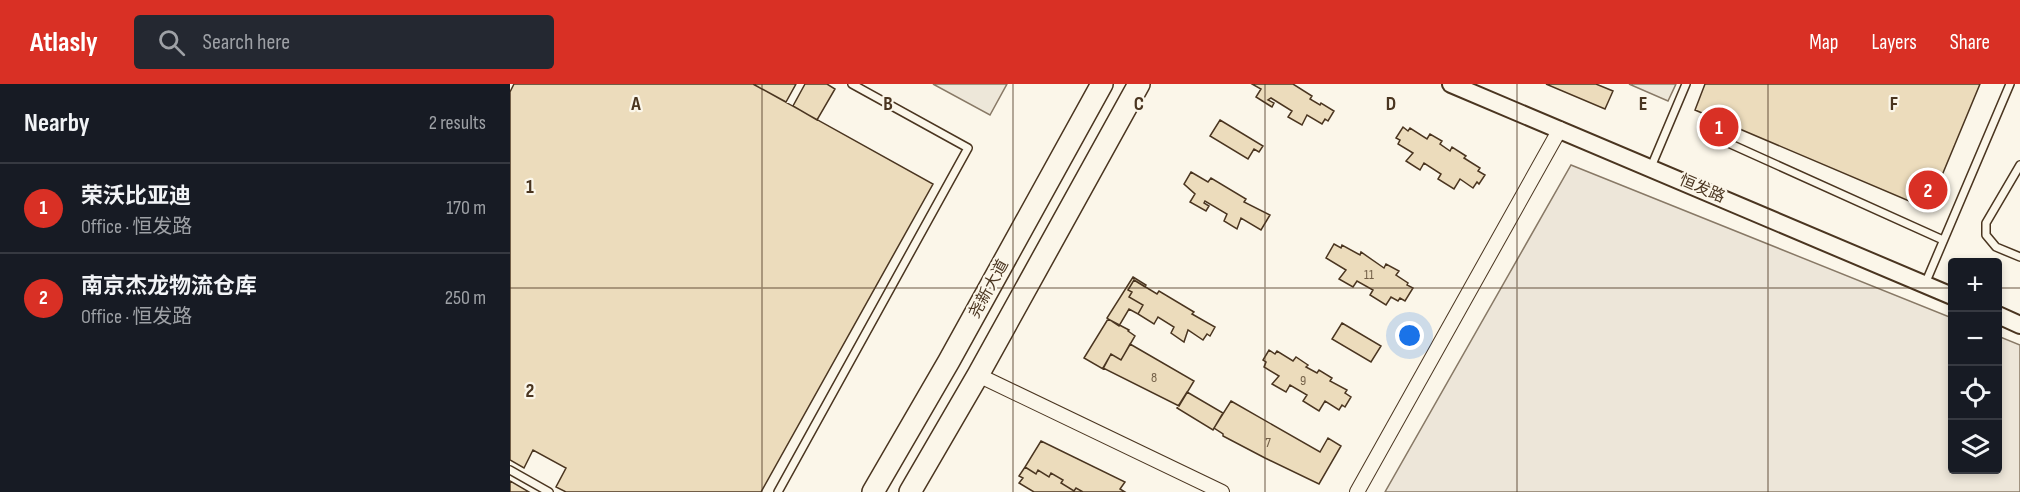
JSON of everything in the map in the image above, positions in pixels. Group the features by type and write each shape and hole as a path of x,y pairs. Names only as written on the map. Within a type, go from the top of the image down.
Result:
{"main road":[{"name":"尧新大道","path":"873,492 950,361 1102,84"},
{"name":"尧新大道","path":"910,492 978,375 1139,84"}],"street":[{"name":"恒发路","path":"1452,84 1948,294"},
{"path":"1357,492 1560,129"},
{"path":"2002,317 2020,325"},
{"path":"978,375 1222,492"}],"lane":[{"path":"778,492 968,148 852,84"},
{"path":"1651,167 1686,84"},
{"path":"1925,284 2010,84"},
{"path":"1726,142 1943,240"},
{"path":"2020,165 1986,223 1986,235 1996,247 2020,256"},
{"path":"510,470 549,492"}],"shaded area":[{"path":"933,84 1007,84 990,115"},
{"path":"1629,84 1676,84 1668,101"},
{"path":"1571,165 1948,316 1948,474 2002,474 2002,338 2020,345 2020,492 1385,492"}],"building":[{"path":"514,84 753,84 933,184 761,492 566,492 556,487 566,468 533,450 524,468 510,460 510,92"},
{"path":"753,84 796,84 786,102"},
{"path":"805,84 827,84 835,89 817,120 793,106"},
{"path":"1252,84 1293,84 1312,96 1310,99 1334,111 1328,121 1325,119 1322,124 1307,115 1302,125 1288,117 1292,111 1271,98 1268,100 1274,103 1272,107 1256,97 1261,89"},
{"path":"1546,84 1596,84 1613,91 1605,109"},
{"path":"1705,84 1980,84 1928,209 1695,110"},
{"path":"1220,120 1263,146 1259,152 1254,149 1248,159 1210,136"},
{"path":"1403,127 1408,131 1410,128 1427,139 1430,134 1442,141 1440,144 1450,151 1452,147 1466,156 1464,158 1480,168 1478,171 1485,175 1473,188 1460,179 1454,189 1438,179 1441,174 1424,163 1420,170 1406,161 1413,153 1398,144 1400,140 1396,138"},
{"path":"1191,172 1208,182 1211,178 1246,199 1244,202 1270,215 1261,230 1241,218 1237,229 1224,221 1227,214 1205,201 1204,203 1209,206 1206,211 1190,202 1195,194 1184,184"},
{"path":"1334,244 1341,248 1342,245 1360,255 1361,252 1384,268 1386,264 1399,271 1396,275 1413,288 1405,301 1400,298 1398,301 1391,297 1386,305 1370,295 1373,290 1357,281 1353,287 1339,279 1346,270 1326,258"},
{"path":"1133,277 1146,285 1145,287 1134,280 1128,290 1132,292 1129,297 1143,305 1138,314 1129,309 1119,326 1107,318"},
{"path":"1134,280 1157,294 1159,291 1215,327 1210,336 1207,334 1203,340 1188,330 1184,342 1171,333 1174,327 1158,317 1154,324 1138,314 1143,305 1129,297 1132,292 1128,290"},
{"path":"1108,319 1129,330 1135,336 1121,360 1111,354 1103,369 1084,358"},
{"path":"1342,323 1381,346 1371,362 1332,339"},
{"path":"1130,344 1194,381 1179,406 1103,368 1111,354 1121,360"},
{"path":"1269,350 1275,354 1277,351 1293,361 1296,357 1308,365 1306,367 1317,373 1319,370 1332,378 1330,381 1347,390 1345,393 1351,397 1345,407 1342,405 1339,410 1325,401 1319,411 1303,401 1307,395 1290,385 1286,392 1272,384 1279,376 1264,367 1266,362 1263,360"},
{"path":"1187,392 1223,413 1213,430 1177,408"},
{"path":"1231,401 1320,452 1328,438 1341,446 1319,484 1223,436 1214,428"},
{"path":"1041,441 1125,482 1120,489 1125,492 1083,492 1076,488 1074,491 1061,483 1063,480 1051,473 1049,477 1038,470 1036,474 1025,467"},
{"path":"1025,467 1036,474 1038,470 1049,477 1051,473 1063,480 1061,483 1074,491 1076,488 1083,492 1034,492 1019,483 1023,478 1019,476"},
{"path":"510,481 529,492 510,492"}],"place":[{"name":"荣沃比亚迪","path":"1719,127"},
{"name":"南京杰龙物流仓库","path":"1928,190"}]}
